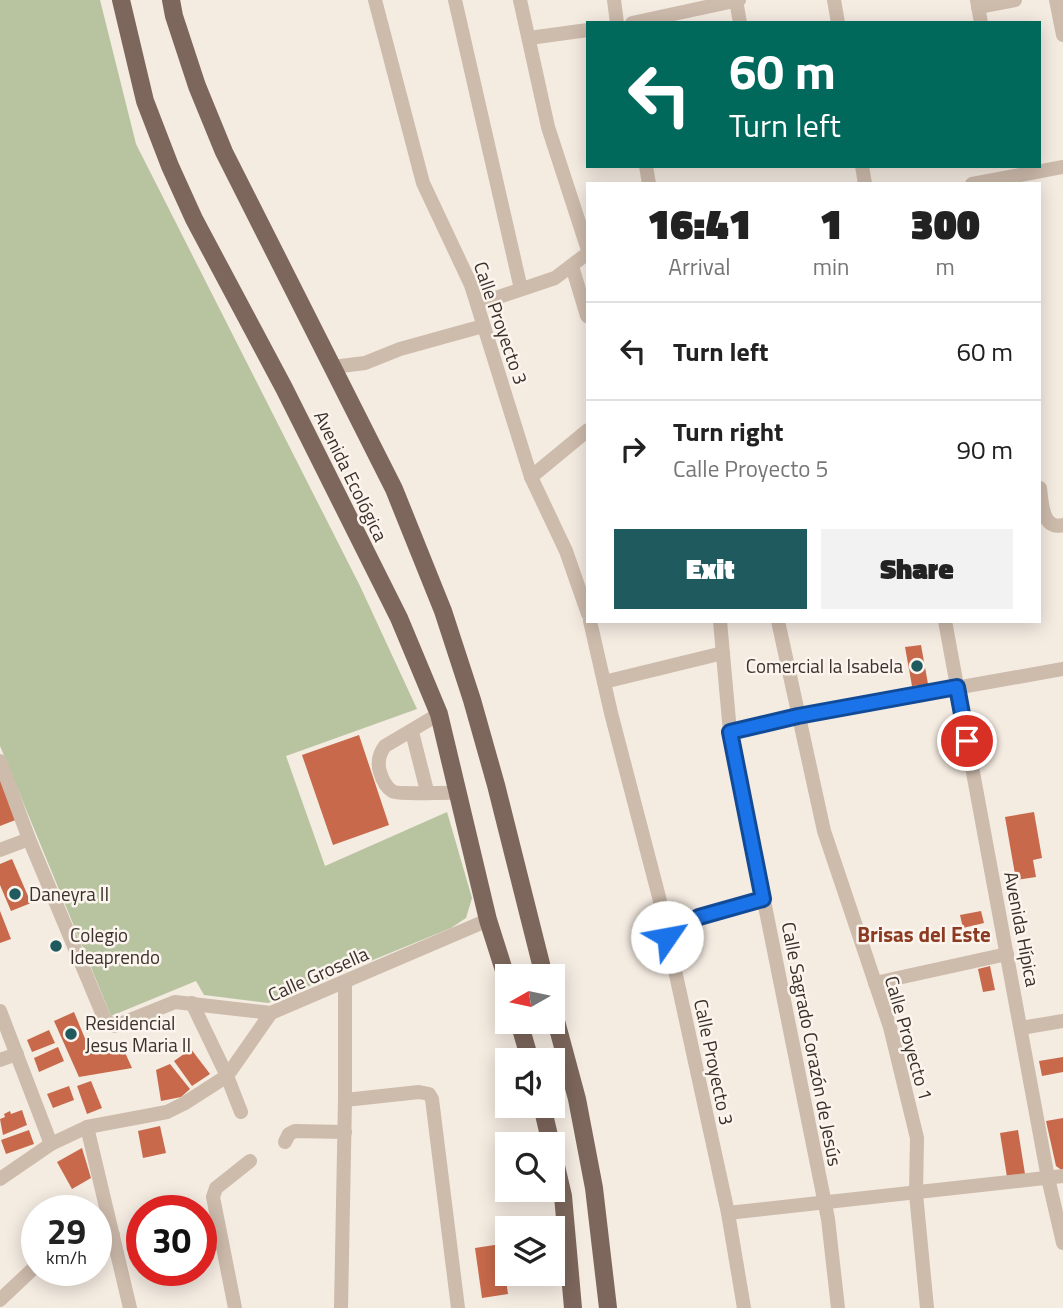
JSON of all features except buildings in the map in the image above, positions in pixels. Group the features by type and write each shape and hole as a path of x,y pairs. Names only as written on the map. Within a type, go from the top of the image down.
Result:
{"main road":[{"name":"Avenida Ecológica","path":"121,0 145,101 170,166 399,618 439,714 488,920 502,964"},
{"path":"171,0 197,86 224,152 394,489 443,611 496,785 541,964"},
{"path":"559,1034 577,1099 594,1188 608,1308"},
{"path":"564,1202 573,1308"}],"street":[{"name":"Calle Proyecto 3","path":"374,0 424,183 478,304 531,477 566,551 586,608"},
{"path":"455,0 521,289"},
{"path":"520,0 548,127 586,245"},
{"path":"614,0 617,21"},
{"path":"641,21 737,0 740,21"},
{"path":"834,0 838,21"},
{"path":"978,4 1015,0"},
{"path":"1059,9 1063,35"},
{"path":"529,38 586,30"},
{"path":"990,182 1005,172 1063,167"},
{"path":"478,304 555,278 586,253"},
{"path":"572,266 586,313"},
{"path":"333,367 365,363 400,349 483,326"},
{"path":"531,477 586,432"},
{"path":"1041,495 1048,523 1063,525"},
{"name":"Calle Proyecto 3","path":"590,623 659,897 728,1213 744,1308"},
{"name":"Calle Sagrado Corazón de Jesús","path":"720,623 730,732 828,1219 838,1308"},
{"name":"Calle Proyecto 1","path":"778,623 824,831 890,1027 917,1138 916,1194 927,1308"},
{"name":"Avenida Hípica","path":"945,623 1021,1028 1056,1177 1063,1243"},
{"path":"604,682 723,653"},
{"path":"730,732 798,716 1063,669"},
{"path":"439,714 385,746 380,752 379,770 384,782 398,794 459,793"},
{"path":"412,732 427,792"},
{"path":"0,761 29,839 105,1020 115,1026 175,1002 271,1013"},
{"path":"0,850 29,839"},
{"path":"667,937 699,917 763,899"},
{"name":"Calle Grosella","path":"0,1179 51,1144 87,1127 167,1112 227,1076 271,1013 488,920"},
{"path":"875,984 1007,954"},
{"path":"341,1308 345,983"},
{"path":"192,1003 241,1112"},
{"path":"0,1011 51,1144"},
{"path":"1021,1028 1063,1021"},
{"path":"0,1060 17,1055"},
{"path":"345,1100 419,1093 429,1094 432,1099 458,1308"},
{"path":"87,1127 130,1308"},
{"path":"285,1142 289,1134 295,1131 345,1132"},
{"path":"235,1308 213,1197 216,1188 250,1161"},
{"path":"728,1213 1056,1177"},
{"path":"0,1300 21,1280"}],"green space":[{"path":"0,0 100,0 136,144 360,586 417,709 286,756 325,866 447,812 472,898 466,918 451,928 268,1003 204,995 196,981 111,1016 0,746"}],"place":[{"name":"Comercial la Isabela","path":"917,666"},
{"name":"Daneyra II","path":"15,894"},
{"name":"Colegio Ideaprendo","path":"56,946"},
{"name":"Residencial Jesus Maria II","path":"71,1034"}],"district":[{"name":"Brisas del Este","path":"924,935"}],"route":[{"path":"667,937 699,917 763,899 730,732 798,716 957,687 967,741"}]}
